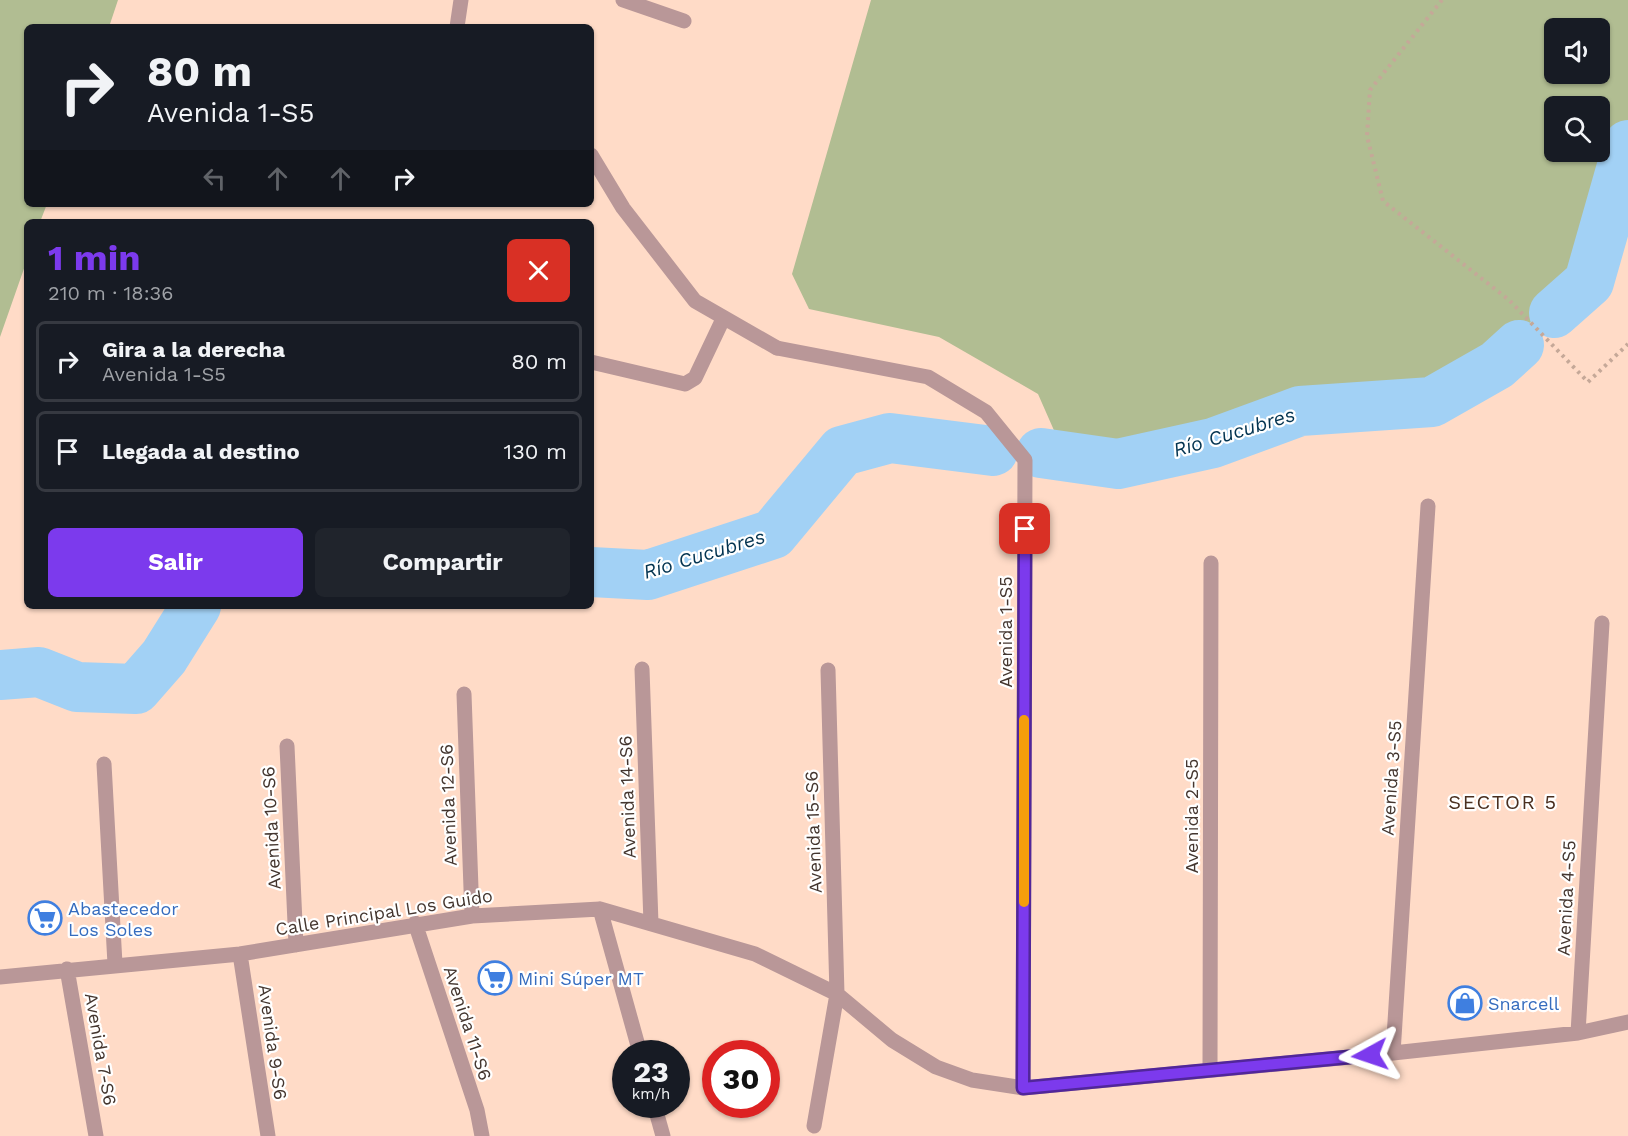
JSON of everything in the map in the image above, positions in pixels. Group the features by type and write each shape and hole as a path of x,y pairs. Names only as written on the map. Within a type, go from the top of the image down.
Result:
{"street":[{"path":"457,24 461,0"},
{"path":"623,0 684,21"},
{"name":"Avenida 1-S5","path":"594,160 623,208 695,301 777,348 928,377 986,412 1025,460 1023,1088"},
{"path":"594,363 685,384 695,378 723,319"},
{"name":"Avenida 3-S5","path":"1393,1053 1428,506"},
{"name":"Avenida 2-S5","path":"1210,1069 1211,563"},
{"name":"Avenida 4-S5","path":"1578,1033 1602,623"},
{"name":"Avenida 14-S6","path":"642,669 651,923"},
{"name":"Avenida 15-S6","path":"814,1126 837,994 828,670"},
{"name":"Avenida 12-S6","path":"464,694 472,916"},
{"name":"Avenida 10-S6","path":"287,746 296,945"},
{"path":"104,764 115,964"},
{"path":"600,909 636,1040"},
{"name":"Calle Principal Los Guido","path":"0,977 115,964 240,954 415,923 472,916 600,909 755,954 837,994 892,1040 936,1067 972,1080 1023,1088 1578,1033 1628,1022"},
{"name":"Avenida 11-S6","path":"415,923 477,1110 482,1136"},
{"name":"Avenida 9-S6","path":"240,954 268,1136"},
{"name":"Avenida 7-S6","path":"67,969 96,1136"},
{"path":"658,1118 663,1136"}],"path":[{"path":"1442,0 1370,90 1367,136 1383,201 1509,300 1588,382 1628,344"}],"green space":[{"path":"0,0 118,0 110,24 24,24 24,207 46,207 41,219 24,219 24,269 0,337"},
{"path":"871,0 1628,0 1628,217 1583,274 1491,359 1435,383 1302,392 1215,424 1126,442 1060,444 1038,394 939,337 809,309 792,274"}],"waterway":[{"name":"Río Cucubres","path":"1554,313 1589,282 1628,145"},
{"name":"Río Cucubres","path":"1041,453 1118,464 1213,443 1300,411 1432,402 1497,365 1519,345"},
{"name":"Río Cucubres","path":"594,572 648,575 773,534 842,451 890,438 993,451"},
{"name":"Río Cucubres","path":"0,675 39,672 77,687 136,689 164,657 194,609"}],"slow traffic":[{"path":"1024,720 1024,902"}],"place":[{"name":"Abastecedor Los Soles","path":"45,918"},
{"name":"Mini Súper MT","path":"495,978"},
{"name":"Snarcell","path":"1465,1003"}],"district":[{"name":"SECTOR 5","path":"1503,802"}],"route":[{"path":"1025,529 1023,1088 1370,1055"}]}
